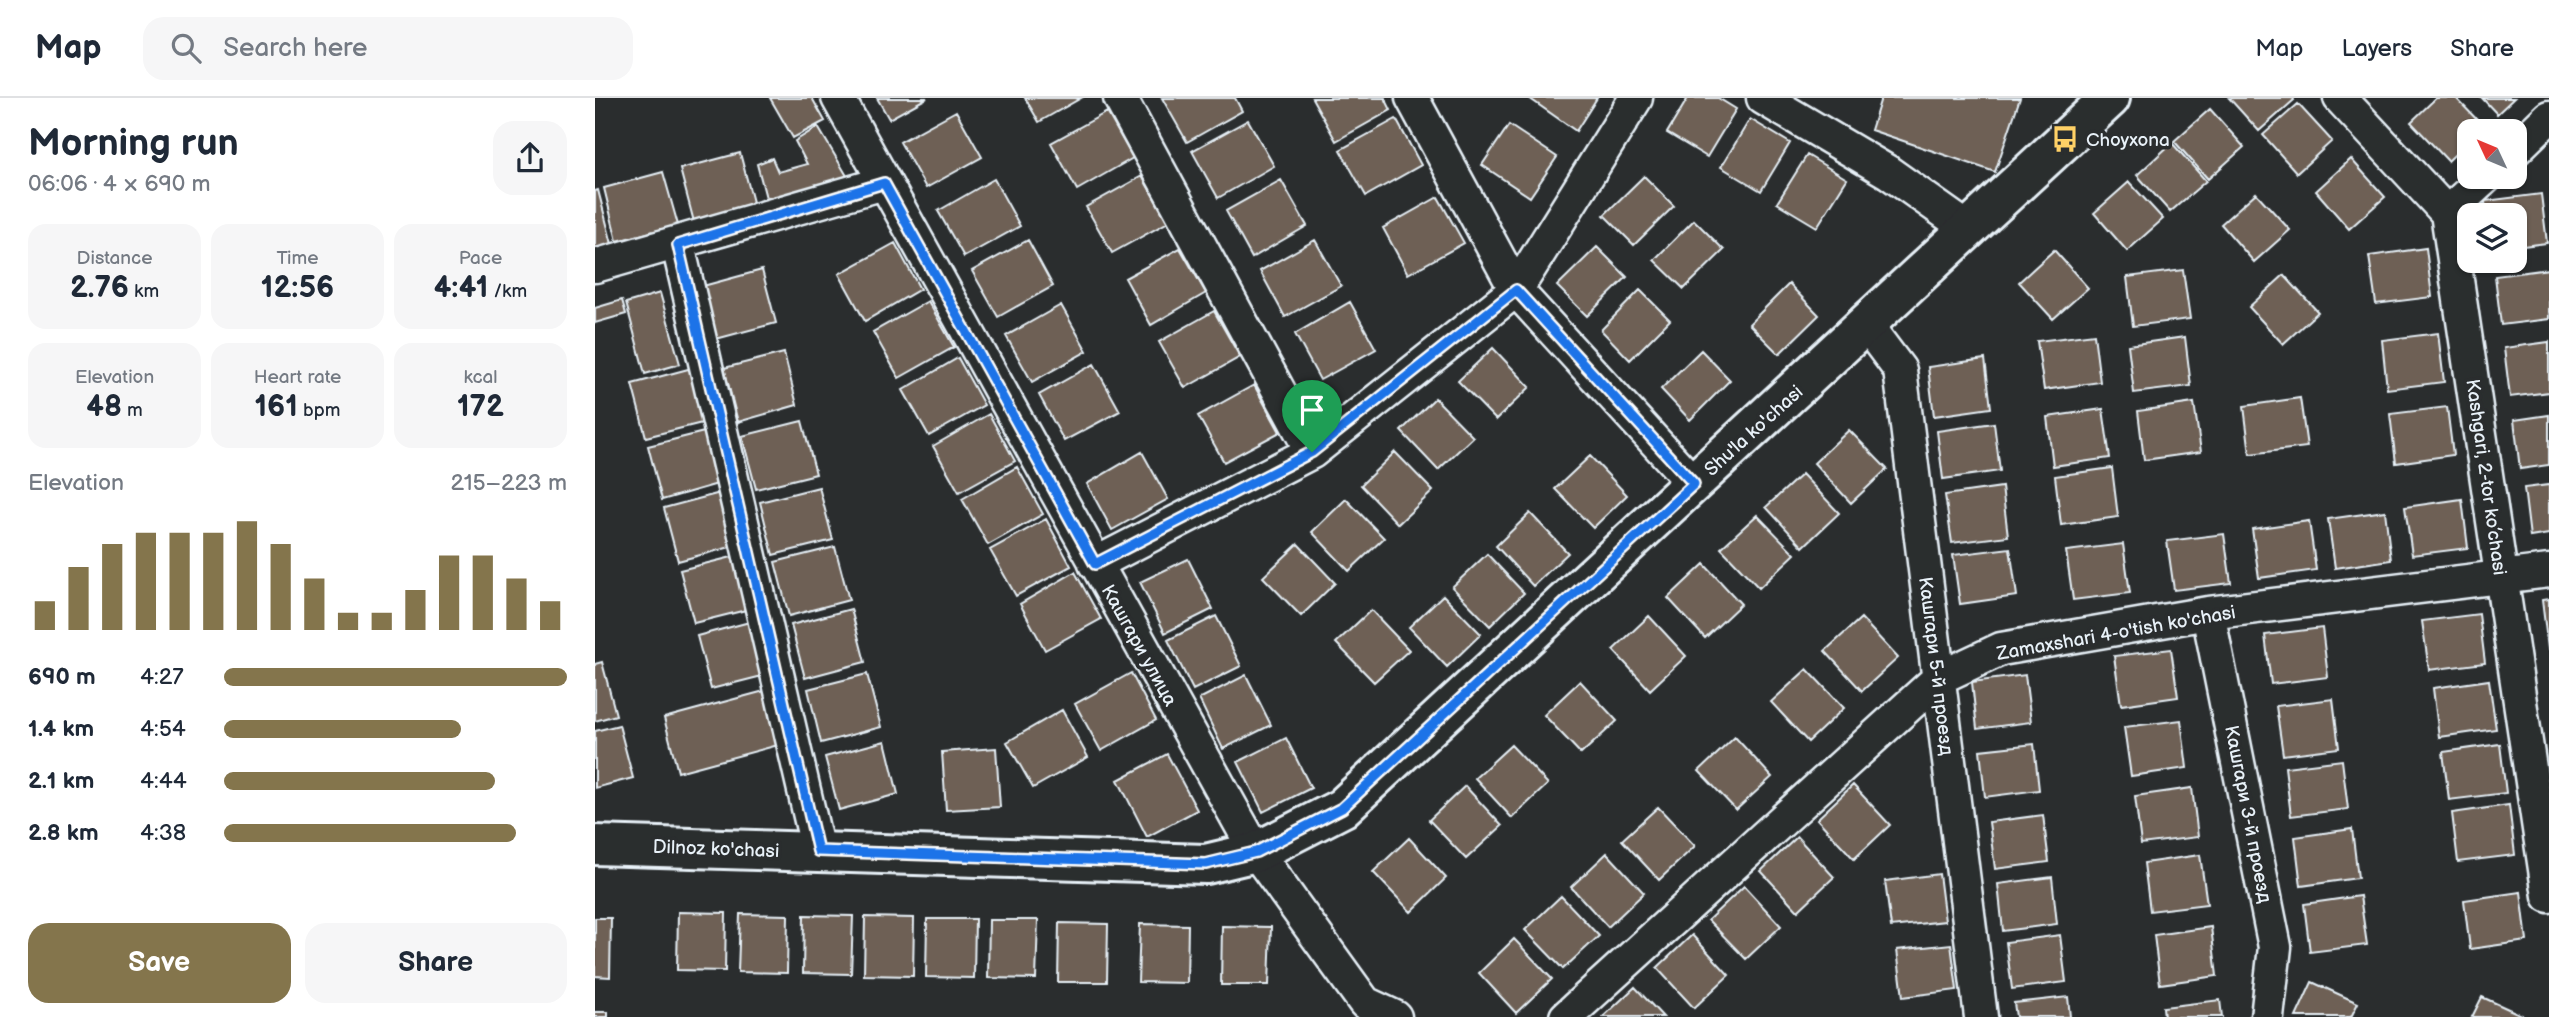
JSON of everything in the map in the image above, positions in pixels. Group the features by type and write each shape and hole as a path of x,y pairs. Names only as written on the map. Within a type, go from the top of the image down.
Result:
{"street":[{"name":"Кашгари улица","path":"838,98 1256,852 1360,1010 1395,1017"},
{"path":"1120,98 1312,452"},
{"path":"1412,98 1516,290 1694,484"},
{"path":"1095,564 1312,452 1516,290 1636,98"},
{"path":"1763,98 1888,172 1967,228"},
{"name":"Shu'la ko'chasi","path":"1256,852 1342,808 1867,326 1967,228 2110,98"},
{"path":"2340,98 2447,213 2473,189"},
{"path":"2527,138 2549,117"},
{"path":"595,267 884,183"},
{"name":"Kashgari, 2-tor ko’chasi","path":"2447,213 2549,896"},
{"path":"678,245 818,851"},
{"name":"Кашгари 5-й проезд","path":"1867,326 1900,370 1980,1017"},
{"name":"Zamaxshari 4-o'tish ko'chasi","path":"1566,1017 1939,678 2001,649 2208,613 2549,570"},
{"name":"Кашгари 3-й проезд","path":"2208,613 2276,947 2267,1017"},
{"name":"Dilnoz ko'chasi","path":"595,845 1206,864 1256,852"}],"building":[{"path":"770,98 812,98 825,121 793,138"},
{"path":"877,98 927,98 889,119"},
{"path":"1025,98 1081,98 1039,122"},
{"path":"1162,98 1235,98 1242,111 1187,142"},
{"path":"1312,98 1385,98 1391,110 1336,141"},
{"path":"1529,98 1597,98 1576,131"},
{"path":"1688,98 1718,98 1736,109 1707,157 1667,133"},
{"path":"1881,98 2020,98 1995,172 1871,130"},
{"path":"2229,98 2293,98 2294,100 2259,131"},
{"path":"2436,98 2456,98 2476,119 2457,119 2457,152 2448,161 2411,122"},
{"path":"2482,98 2514,98 2497,114"},
{"path":"2298,104 2332,141 2297,173 2263,135"},
{"path":"2210,109 2244,147 2208,179 2174,141"},
{"path":"956,111 982,157 926,188 900,142"},
{"path":"1107,112 1133,158 1077,190 1051,143"},
{"path":"1396,119 1421,165 1366,196 1340,150"},
{"path":"1750,119 1790,143 1761,191 1721,167"},
{"path":"1248,120 1274,166 1218,198 1192,151"},
{"path":"1509,125 1557,157 1530,197 1482,165"},
{"path":"818,127 850,181 770,213 757,164 772,158 778,172 807,164 795,141"},
{"path":"2172,143 2206,181 2170,212 2137,175"},
{"path":"740,153 754,206 694,222 680,169"},
{"path":"1807,155 1847,179 1817,227 1777,203"},
{"path":"2351,159 2385,197 2349,229 2316,191"},
{"path":"663,172 678,225 617,241 604,188"},
{"path":"1142,176 1168,222 1112,253 1086,207"},
{"path":"1644,176 1674,206 1634,245 1604,215"},
{"path":"994,179 1020,226 964,257 938,211"},
{"path":"1281,180 1307,226 1252,258 1226,211"},
{"path":"2129,182 2163,219 2127,251 2094,213"},
{"path":"598,190 612,244 595,248 595,191"},
{"path":"2256,193 2290,230 2254,262 2221,224"},
{"path":"2541,194 2547,243 2527,246 2527,203 2485,201"},
{"path":"1438,197 1464,243 1408,274 1383,228"},
{"path":"1694,220 1724,250 1684,289 1654,260"},
{"path":"1028,240 1053,286 998,317 972,271"},
{"path":"1315,240 1341,286 1285,317 1260,271"},
{"path":"895,243 920,289 865,321 839,274"},
{"path":"1597,247 1627,277 1587,316 1557,286"},
{"path":"1180,248 1206,293 1151,325 1125,278"},
{"path":"2426,248 2432,297 2376,304 2369,256"},
{"path":"2054,250 2088,288 2053,319 2019,282"},
{"path":"2549,269 2549,319 2501,325 2495,276"},
{"path":"762,270 776,323 716,339 703,286"},
{"path":"2183,270 2190,319 2133,326 2127,277"},
{"path":"2284,275 2318,312 2283,344 2249,307"},
{"path":"1789,284 1819,315 1779,354 1749,324"},
{"path":"1640,290 1670,320 1630,360 1601,330"},
{"path":"660,293 680,364 645,374 626,303"},
{"path":"622,300 626,314 595,323 595,308"},
{"path":"928,301 954,347 899,378 873,332"},
{"path":"1350,302 1376,349 1320,380 1295,334"},
{"path":"1061,305 1087,351 1032,382 1006,336"},
{"path":"1214,311 1240,357 1185,388 1159,342"},
{"path":"2438,333 2444,382 2387,389 2382,340"},
{"path":"2094,334 2100,382 2044,390 2037,341"},
{"path":"2185,337 2191,386 2134,393 2128,345"},
{"path":"2549,342 2549,392 2510,397 2504,348"},
{"path":"1493,348 1530,387 1496,420 1458,381"},
{"path":"1701,350 1730,380 1690,420 1661,389"},
{"path":"784,353 797,405 738,422 724,368"},
{"path":"958,358 984,405 929,436 903,390"},
{"path":"1985,359 1991,408 1934,416 1928,367"},
{"path":"1094,364 1120,411 1064,441 1039,395"},
{"path":"692,368 706,422 646,437 632,384"},
{"path":"1254,385 1280,432 1224,462 1198,416"},
{"path":"1435,398 1473,437 1438,470 1401,431"},
{"path":"2300,398 2307,447 2250,454 2244,406"},
{"path":"2194,403 2201,452 2144,460 2138,411"},
{"path":"2447,407 2453,455 2396,463 2390,414"},
{"path":"2103,409 2110,458 2053,466 2047,417"},
{"path":"989,414 1015,461 959,492 933,446"},
{"path":"2549,415 2549,465 2520,469 2514,420"},
{"path":"802,421 816,474 756,489 742,436"},
{"path":"1994,423 2000,471 1943,479 1937,431"},
{"path":"1849,430 1887,469 1851,503 1814,463"},
{"path":"708,431 721,483 662,500 648,446"},
{"path":"1142,452 1168,499 1112,530 1087,484"},
{"path":"1395,452 1433,491 1398,524 1361,485"},
{"path":"1590,456 1627,495 1593,528 1555,489"},
{"path":"1017,467 1043,514 988,545 962,499"},
{"path":"2112,468 2118,517 2061,525 2055,476"},
{"path":"1802,474 1839,513 1803,547 1766,507"},
{"path":"2549,485 2549,534 2530,537 2524,488"},
{"path":"819,487 833,540 773,555 760,502"},
{"path":"2002,487 2008,536 1952,543 1945,495"},
{"path":"724,492 738,545 678,561 664,508"},
{"path":"1346,499 1384,538 1349,571 1312,532"},
{"path":"2462,499 2468,548 2412,555 2405,507"},
{"path":"2385,511 2391,560 2335,568 2328,519"},
{"path":"1530,513 1568,553 1533,586 1496,546"},
{"path":"1757,515 1795,554 1759,588 1721,548"},
{"path":"1046,519 1071,566 1016,596 990,550"},
{"path":"2309,521 2316,570 2259,578 2252,529"},
{"path":"2224,534 2231,583 2174,590 2167,541"},
{"path":"1298,544 1335,583 1301,616 1263,577"},
{"path":"2123,544 2130,593 2073,600 2066,551"},
{"path":"835,547 849,600 789,616 775,562"},
{"path":"2010,548 2017,596 1960,604 1953,555"},
{"path":"1487,554 1524,593 1490,626 1452,587"},
{"path":"740,555 754,608 694,623 680,570"},
{"path":"1188,559 1213,609 1165,633 1140,582"},
{"path":"1704,564 1741,604 1705,638 1668,598"},
{"path":"1075,572 1101,619 1045,650 1020,604"},
{"path":"1443,595 1481,634 1447,667 1409,627"},
{"path":"2549,599 2549,649 2548,649 2542,600"},
{"path":"851,609 865,662 805,678 791,625"},
{"path":"1371,610 1409,650 1374,682 1336,643"},
{"path":"2479,614 2485,663 2429,670 2422,621"},
{"path":"1216,616 1241,666 1193,690 1168,640"},
{"path":"1649,616 1686,656 1650,690 1613,650"},
{"path":"1861,618 1898,658 1862,691 1825,651"},
{"path":"757,620 770,674 711,689 697,636"},
{"path":"2322,628 2328,677 2271,684 2265,635"},
{"path":"2171,649 2178,697 2121,705 2114,656"},
{"path":"602,662 616,715 595,721 595,664"},
{"path":"1807,669 1844,708 1808,742 1771,702"},
{"path":"1131,673 1156,720 1101,751 1075,704"},
{"path":"867,674 881,727 821,743 808,689"},
{"path":"1246,675 1271,725 1223,749 1199,699"},
{"path":"2025,675 2031,722 1977,729 1972,682"},
{"path":"2489,680 2496,729 2439,737 2433,688"},
{"path":"1580,681 1617,721 1581,754 1544,715"},
{"path":"768,690 782,744 678,772 664,718"},
{"path":"2333,699 2339,748 2283,755 2276,706"},
{"path":"1062,710 1088,757 1033,788 1007,742"},
{"path":"2181,720 2187,768 2131,776 2124,727"},
{"path":"619,725 633,778 595,788 595,731"},
{"path":"1735,737 1772,777 1736,810 1699,771"},
{"path":"1286,738 1311,788 1263,812 1238,762"},
{"path":"885,741 898,794 839,810 825,757"},
{"path":"2034,744 2039,790 1985,797 1980,750"},
{"path":"2500,744 2506,793 2449,800 2443,752"},
{"path":"1511,745 1548,784 1512,818 1475,778"},
{"path":"996,748 1000,807 946,810 942,752"},
{"path":"1167,754 1197,810 1147,837 1118,780"},
{"path":"2342,760 2348,809 2291,816 2285,767"},
{"path":"1853,785 1890,825 1854,859 1817,819"},
{"path":"1465,786 1502,826 1466,859 1429,820"},
{"path":"2192,788 2198,837 2141,844 2135,796"},
{"path":"2509,805 2515,855 2458,862 2452,813"},
{"path":"1658,807 1695,846 1659,880 1622,840"},
{"path":"2043,815 2049,862 1995,869 1989,822"},
{"path":"2352,829 2358,878 2301,886 2295,837"},
{"path":"1797,837 1834,877 1798,911 1761,871"},
{"path":"1409,838 1446,878 1411,912 1373,872"},
{"path":"1607,853 1644,893 1608,927 1571,887"},
{"path":"2200,855 2207,904 2150,911 2144,863"},
{"path":"1939,874 1945,921 1891,927 1885,881"},
{"path":"2052,877 2057,924 2003,931 1998,884"},
{"path":"1744,886 1781,926 1746,959 1708,920"},
{"path":"2521,892 2527,941 2470,949 2464,900"},
{"path":"1561,896 1599,936 1563,969 1525,930"},
{"path":"2360,896 2367,945 2310,952 2304,904"},
{"path":"678,912 726,913 725,971 677,970"},
{"path":"740,914 788,915 787,973 738,972"},
{"path":"804,915 853,916 851,974 803,973"},
{"path":"865,917 914,918 913,976 864,975"},
{"path":"595,918 611,918 610,977 595,976"},
{"path":"927,919 975,919 974,978 926,977"},
{"path":"989,920 1038,920 1036,979 988,978"},
{"path":"1059,923 1108,924 1107,982 1058,982"},
{"path":"1140,924 1188,925 1187,983 1138,982"},
{"path":"1222,926 1271,927 1269,985 1221,985"},
{"path":"2211,927 2217,976 2160,984 2154,935"},
{"path":"1692,935 1729,975 1694,1008 1657,968"},
{"path":"2060,935 2066,982 2012,989 2006,942"},
{"path":"1514,939 1552,979 1516,1013 1479,973"},
{"path":"1951,944 1957,990 1903,997 1897,950"},
{"path":"2312,982 2358,1003 2351,1017 2296,1017"},
{"path":"1635,987 1663,1017 1603,1017"},
{"path":"2068,997 2070,1017 2016,1017 2014,1003"},
{"path":"2482,997 2526,1017 2472,1017"},
{"path":"2220,1000 2222,1017 2164,1017 2163,1007"},
{"path":"595,1012 608,1012 608,1017 595,1017"}],"place":[{"name":"Choyxona","path":"2065,139"}],"route":[{"path":"884,183 1095,564 1312,452 1516,290 1694,484 1342,808 1256,852 1206,864 818,851 678,245 884,183"}]}
